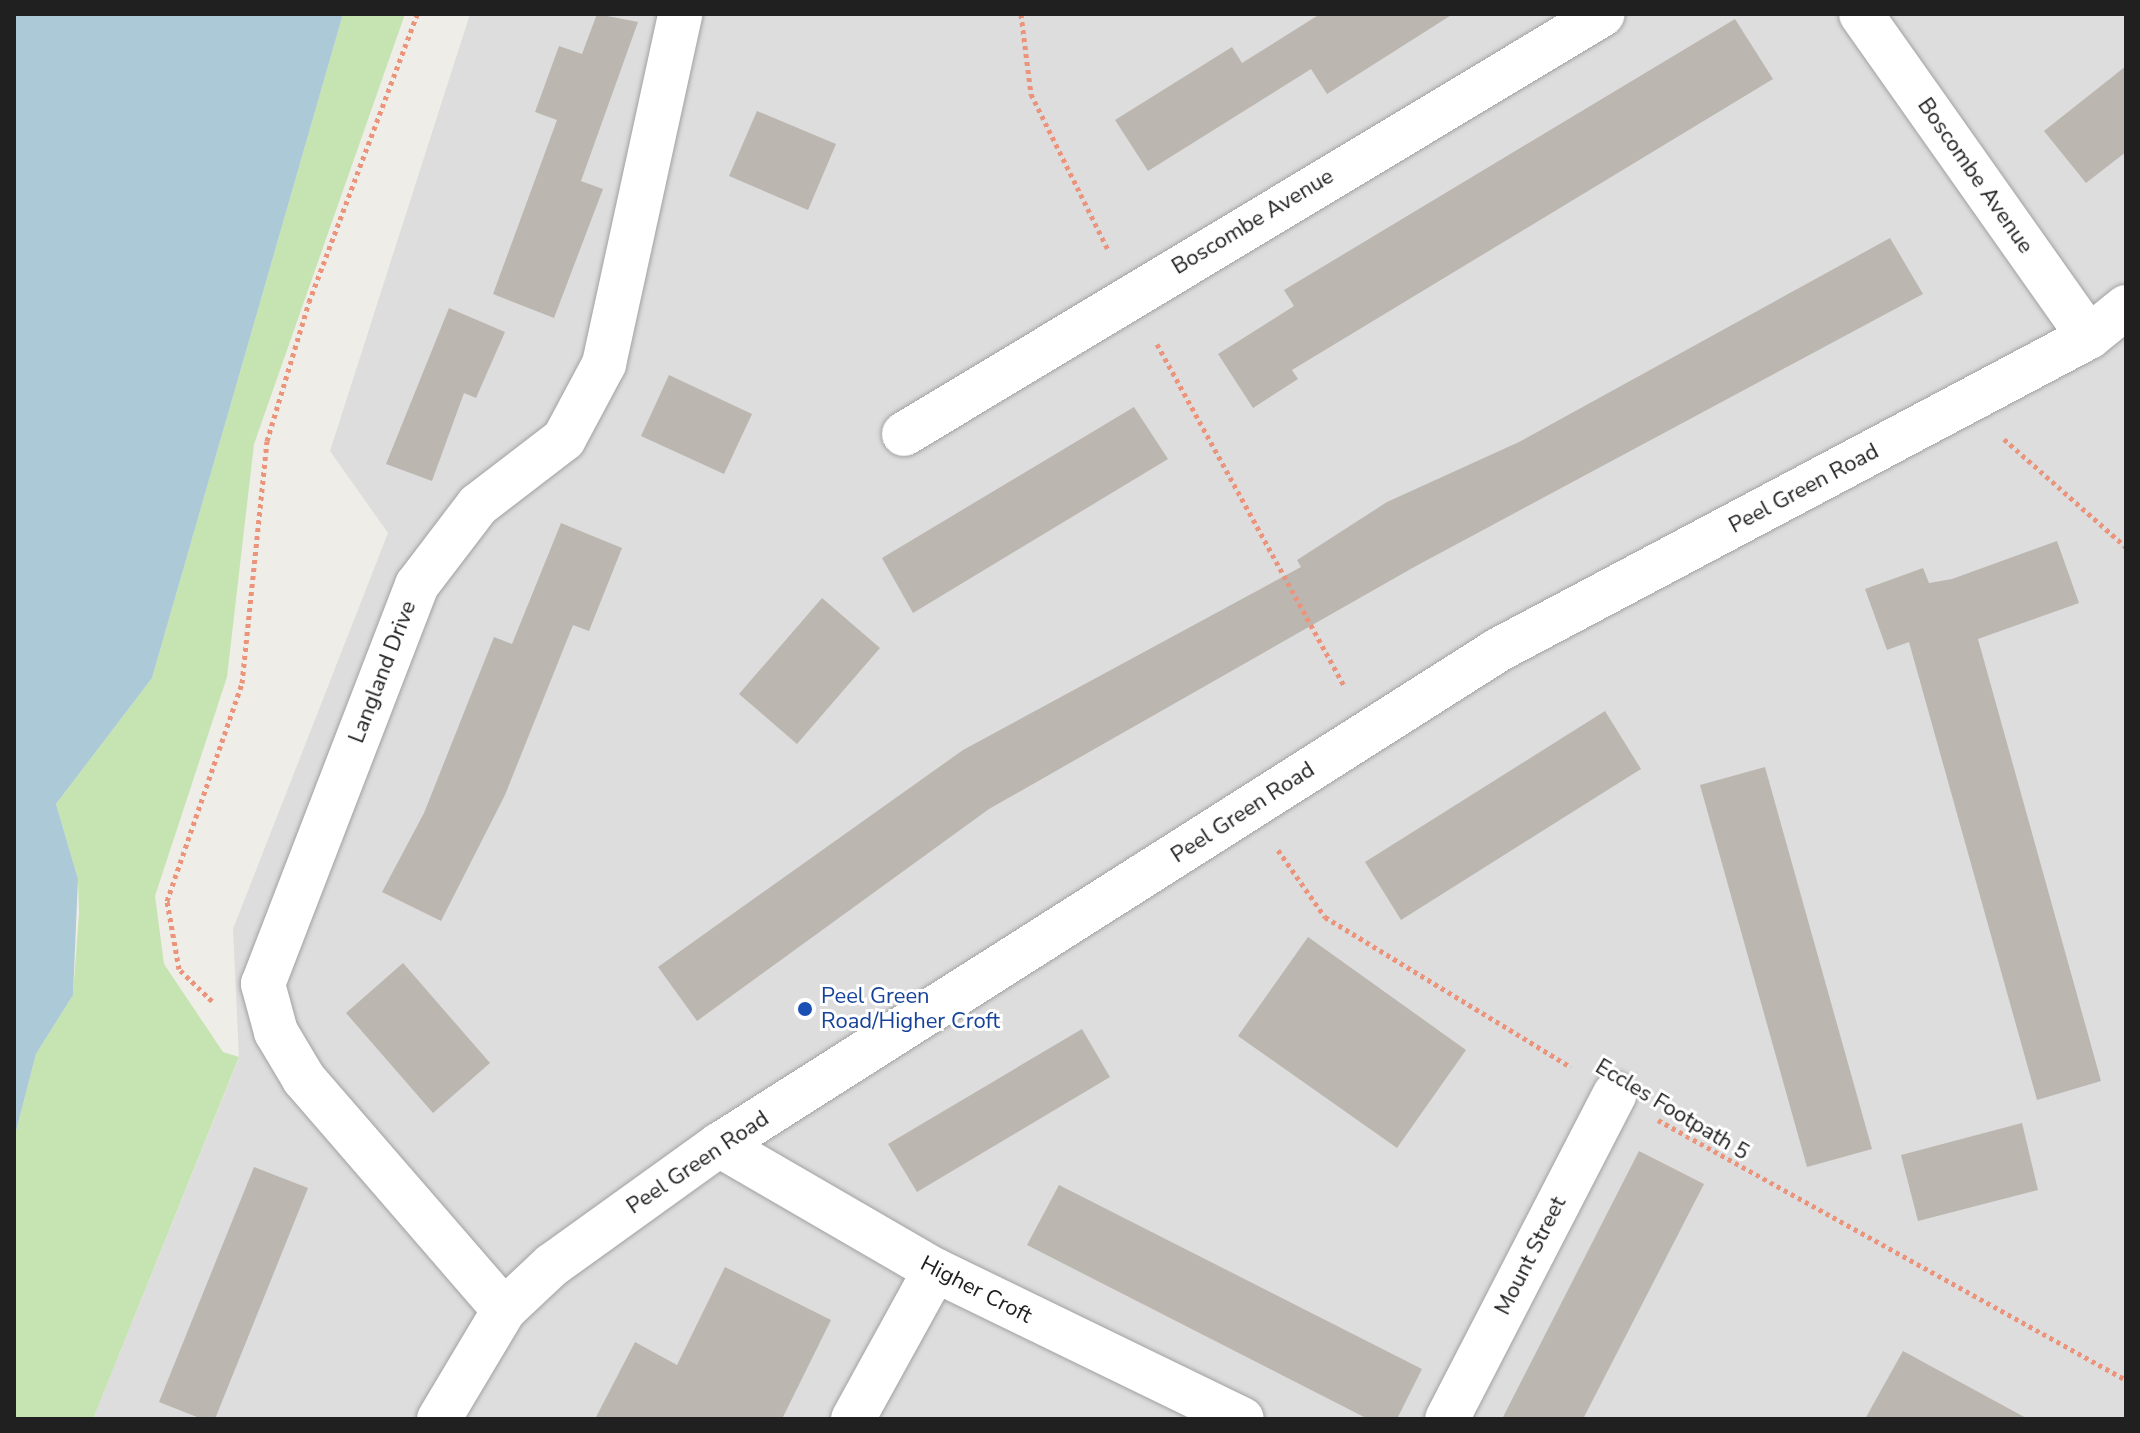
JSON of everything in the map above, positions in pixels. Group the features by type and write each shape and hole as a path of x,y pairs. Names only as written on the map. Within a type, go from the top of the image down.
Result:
{"street":[{"name":"Langland Drive","path":"504,1310 304,1079 276,1032 263,984 417,585 478,505 564,439 604,364 680,14"},
{"name":"Boscombe Avenue","path":"904,434 1130,295 1603,14"},
{"name":"Boscombe Avenue","path":"1861,14 2089,337"},
{"name":"Peel Green Road","path":"439,1419 504,1310 552,1265 719,1145 1498,650 2089,337 2126,307"},
{"name":"Mount Street","path":"1447,1419 1615,1094"},
{"name":"Higher Croft","path":"719,1145 935,1270 1242,1419"},
{"path":"853,1419 935,1270"}],"path":[{"path":"276,1032 229,1018 179,969 167,901 242,683 267,441 309,302 417,14"},
{"path":"1021,14 1031,94 1130,295 1370,732"},
{"path":"1964,404 2126,547"},
{"name":"Eccles Footpath 5","path":"1249,810 1325,917 1746,1174 2126,1380"}],"shaded area":[{"path":"470,14 2126,14 2126,1419 93,1419 239,1058 233,929 388,533 330,451"}],"green space":[{"path":"343,14 405,14 254,444 227,677 155,896 164,964 223,1052 239,1057 93,1419 14,1419 14,1139 36,1054 73,995 79,913 78,879 56,804 152,678"}],"water":[{"path":"14,14 343,14 152,678 56,804 78,879 73,995 36,1054 14,1139"}],"building":[{"path":"597,14 638,22 581,181 603,189 554,318 493,294 557,120 535,112 559,46 582,54"},
{"path":"1320,14 1453,14 1327,94 1311,69 1148,171 1115,120 1232,47 1242,63"},
{"path":"1735,19 1773,79 1292,370 1298,379 1253,408 1218,354 1294,306 1284,290"},
{"path":"2126,66 2126,152 2086,183 2044,131"},
{"path":"757,111 836,144 808,210 729,176"},
{"path":"1890,238 1923,294 1416,566 989,809 697,1021 658,967 963,750 1301,567 1297,560 1387,502 1519,442"},
{"path":"449,308 505,332 476,398 464,393 432,481 386,464"},
{"path":"669,375 752,414 724,474 641,436"},
{"path":"1134,407 1168,459 913,613 882,558"},
{"path":"561,523 622,548 589,631 573,625 505,795 441,921 382,892 424,813 494,637 512,644"},
{"path":"2057,541 2079,603 1978,639 2101,1081 2037,1100 1909,642 1887,650 1865,589 1923,568 1929,583 1952,579"},
{"path":"822,598 880,648 797,744 739,694"},
{"path":"1605,711 1641,769 1401,920 1365,862"},
{"path":"1765,767 1872,1149 1807,1167 1700,785"},
{"path":"1308,937 1466,1050 1397,1148 1238,1036"},
{"path":"403,963 490,1063 433,1113 346,1013"},
{"path":"1082,1029 1110,1077 917,1192 888,1144"},
{"path":"2022,1123 2038,1190 1918,1221 1901,1155"},
{"path":"1639,1151 1704,1184 1583,1419 1502,1419"},
{"path":"254,1167 308,1188 215,1419 202,1419 159,1402"},
{"path":"1059,1185 1422,1369 1397,1419 1368,1419 1027,1245"},
{"path":"725,1267 831,1320 782,1419 595,1419 635,1342 677,1365"},
{"path":"1903,1351 2028,1419 1865,1419"}],"place":[{"name":"Peel Green Road/Higher Croft","path":"805,1009"}]}
